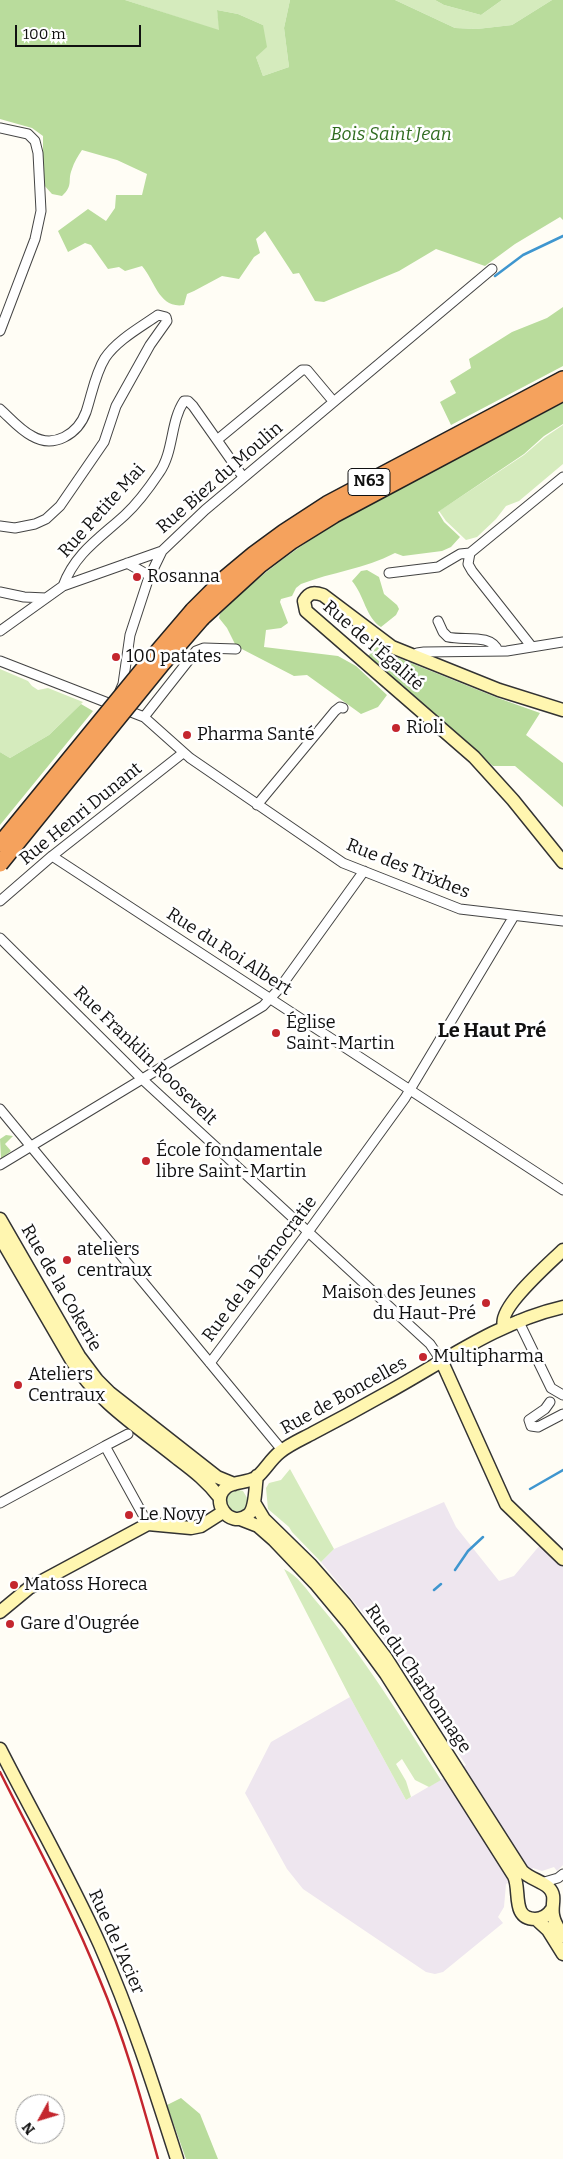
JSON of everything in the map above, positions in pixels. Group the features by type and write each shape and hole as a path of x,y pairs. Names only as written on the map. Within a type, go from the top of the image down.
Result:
{"highway":[{"name":"N63","path":"0,864 162,664 224,579 284,532 327,504 563,379"},
{"name":"N63","path":"0,844 152,657 198,614 292,541 334,515 563,394"}],"main road":[{"name":"Rue de l'Égalité","path":"563,710 499,690 392,647 323,595 314,592 310,593 304,601 306,611 485,767 563,862"},
{"name":"Rue de la Cokerie","path":"0,1219 79,1356 97,1380 110,1393 217,1477 235,1484"},
{"name":"Rue de la Cokerie","path":"0,1237 85,1381 110,1405 203,1479 220,1498"},
{"path":"504,1326 503,1319 512,1303 563,1250"},
{"name":"Rue de Boncelles","path":"220,1498 223,1490 257,1476 282,1450 504,1326 563,1307"},
{"path":"442,1362 506,1504 563,1560"},
{"path":"220,1498 223,1512 230,1518 240,1519 249,1514 254,1500 257,1476"},
{"path":"235,1484 248,1488 254,1500"},
{"name":"Rue du Charbonnage","path":"254,1500 264,1519 310,1564 366,1631 404,1684 522,1872 548,1888 553,1895"},
{"path":"0,1612 25,1591 148,1524 191,1528 201,1526 223,1512"},
{"name":"Rue du Charbonnage","path":"240,1519 258,1526 300,1566 369,1650 514,1876 518,1887 517,1903 521,1912 527,1917 536,1919 548,1930 563,1954"},
{"name":"Rue de l'Acier","path":"0,1749 78,1899 99,1944 132,2022 177,2159"},
{"path":"517,1896 524,1886 530,1883 540,1883"},
{"path":"553,1895 552,1909 556,1925 563,1936"},
{"path":"536,1919 546,1916 552,1909"}],"street":[{"path":"0,128 28,134 35,141 38,153 41,211 35,239 0,330"},
{"name":"Rue Biez du Moulin","path":"111,704 123,684 130,635 150,576 162,551 205,510 492,268"},
{"path":"0,409 26,432 36,438 47,441 64,438 83,419 98,371 106,356 117,345 158,315 166,317 167,321 150,345 116,406 104,442 65,499 54,512 35,524 15,528 0,526"},
{"path":"243,478 217,440 302,370 307,370 333,401"},
{"name":"Rue Petite Mai","path":"63,586 68,572 83,551 131,509 160,472 184,401 188,400 217,440"},
{"path":"532,647 468,564 470,554 563,476"},
{"path":"0,631 63,586 162,551"},
{"path":"389,573 438,567 460,554 470,554"},
{"path":"127,563 150,576"},
{"path":"0,592 24,598 46,598"},
{"path":"438,620 443,632 448,637 490,641 498,651"},
{"path":"416,656 424,652 498,651 563,642"},
{"path":"144,717 196,651 204,648 236,649"},
{"path":"0,661 144,717 183,753"},
{"path":"258,805 334,711 340,707 343,708"},
{"name":"Rue des Trixhes","path":"183,753 336,859 460,909 563,920"},
{"name":"Rue Henri Dunant","path":"0,901 52,856 183,753"},
{"name":"Rue du Roi Albert","path":"52,856 563,1190"},
{"path":"0,1165 271,1000 364,871"},
{"name":"Rue de la Démocratie","path":"210,1363 308,1232 409,1090 514,916"},
{"name":"Rue Franklin Roosevelt","path":"0,938 142,1079 430,1344 442,1362"},
{"path":"0,1109 282,1450"},
{"path":"518,1320 551,1388 550,1402 545,1409 530,1418 529,1423 534,1427 538,1427 560,1416 550,1402"},
{"path":"551,1388 563,1395"},
{"path":"0,1503 128,1434"},
{"path":"105,1446 148,1524"},
{"path":"540,1883 560,1876"},
{"path":"553,1895 560,1876"}],"shaded area":[{"path":"444,1502 456,1527 499,1581 514,1576 540,1545 563,1567 563,1865 557,1871 554,1867 542,1871 533,1868 506,1884 504,1907 498,1917 503,1923 443,1972 435,1974 426,1972 303,1889 287,1869 245,1793 271,1742 350,1697 406,1800 466,1765 379,1632 321,1562 334,1549"}],"green space":[{"name":"Bois Saint Jean","path":"0,0 125,0 219,30 217,10 238,14 263,25 267,47 256,57 263,76 289,67 284,28 290,0 395,0 455,28 477,29 512,25 552,0 563,0 563,220 560,217 515,244 485,266 436,249 399,271 324,302 315,301 299,273 293,274 265,231 256,239 260,253 254,257 239,279 222,276 187,294 184,305 169,303 158,293 142,266 125,271 119,267 108,269 91,245 85,243 68,252 58,231 88,209 106,221 115,208 116,195 142,195 147,174 117,160 82,150 73,166 68,189 62,196 52,194 43,184 43,136 32,128 0,119"},
{"path":"125,0 290,0 284,28 289,67 263,76 256,57 263,25 238,14 217,10 220,31"},
{"path":"395,0 435,0 444,5 481,15 502,0 552,0 512,25 477,29 455,28"},
{"path":"435,0 502,0 481,15 444,5"},
{"path":"563,307 563,366 451,425 440,402 456,393 450,381 471,368 469,359 512,332 547,318"},
{"path":"563,403 563,424 544,436 524,454 438,512 444,522 460,537 451,547 442,551 403,556 395,553 360,567 301,584 296,588 292,596 281,599 280,602 288,623 281,628 266,630 264,647 338,656 356,666 387,695 378,707 361,714 307,675 294,676 236,646 227,628 219,618 220,614 282,560 316,536 351,515"},
{"path":"563,425 563,464 519,501 506,506 496,519 477,537 466,540 446,521 439,511 524,455"},
{"path":"367,570 379,577 384,594 399,609 396,615 381,627 368,612 352,581 361,571"},
{"path":"378,646 391,655 540,713 526,735 563,763 563,807 515,766 493,766 368,656"},
{"path":"0,669 28,681 38,690 48,688 83,702 49,735 10,758 0,752"},
{"path":"81,704 93,711 0,825 0,752 10,758 49,735"},
{"path":"6,1135 13,1136 5,1144 11,1151 1,1159 0,1139"},
{"path":"290,1469 334,1549 321,1562 289,1527 268,1509 266,1488 269,1483 281,1480"},
{"path":"235,1489 243,1491 249,1501 244,1511 238,1513 226,1505 226,1497"},
{"path":"284,1569 302,1583 334,1622 382,1688 441,1780 429,1787 415,1780 402,1759 396,1764 406,1781 411,1797 406,1800"},
{"path":"181,2098 200,2114 218,2159 186,2159 167,2105"}],"waterway":[{"path":"495,276 523,255 563,236"},
{"path":"530,1489 563,1470"},
{"path":"455,1570 468,1551 483,1537"},
{"path":"434,1590 441,1584"}],"railway":[{"path":"0,1772 64,1900 108,2000 124,2045 158,2159"}],"place":[{"name":"Rosanna","path":"137,577"},
{"name":"100 patates","path":"116,657"},
{"name":"Rioli","path":"396,728"},
{"name":"Pharma Santé","path":"187,735"},
{"name":"Église Saint-Martin","path":"276,1033"},
{"name":"École fondamentale libre Saint-Martin","path":"146,1161"},
{"name":"ateliers centraux","path":"67,1260"},
{"name":"Maison des Jeunes du Haut-Pré","path":"486,1303"},
{"name":"Multipharma","path":"423,1357"},
{"name":"Ateliers Centraux","path":"18,1385"},
{"name":"Le Novy","path":"129,1515"},
{"name":"Matoss Horeca","path":"14,1585"},
{"name":"Gare d'Ougrée","path":"10,1624"}],"district":[{"name":"Le Haut Pré","path":"492,1031"}]}
